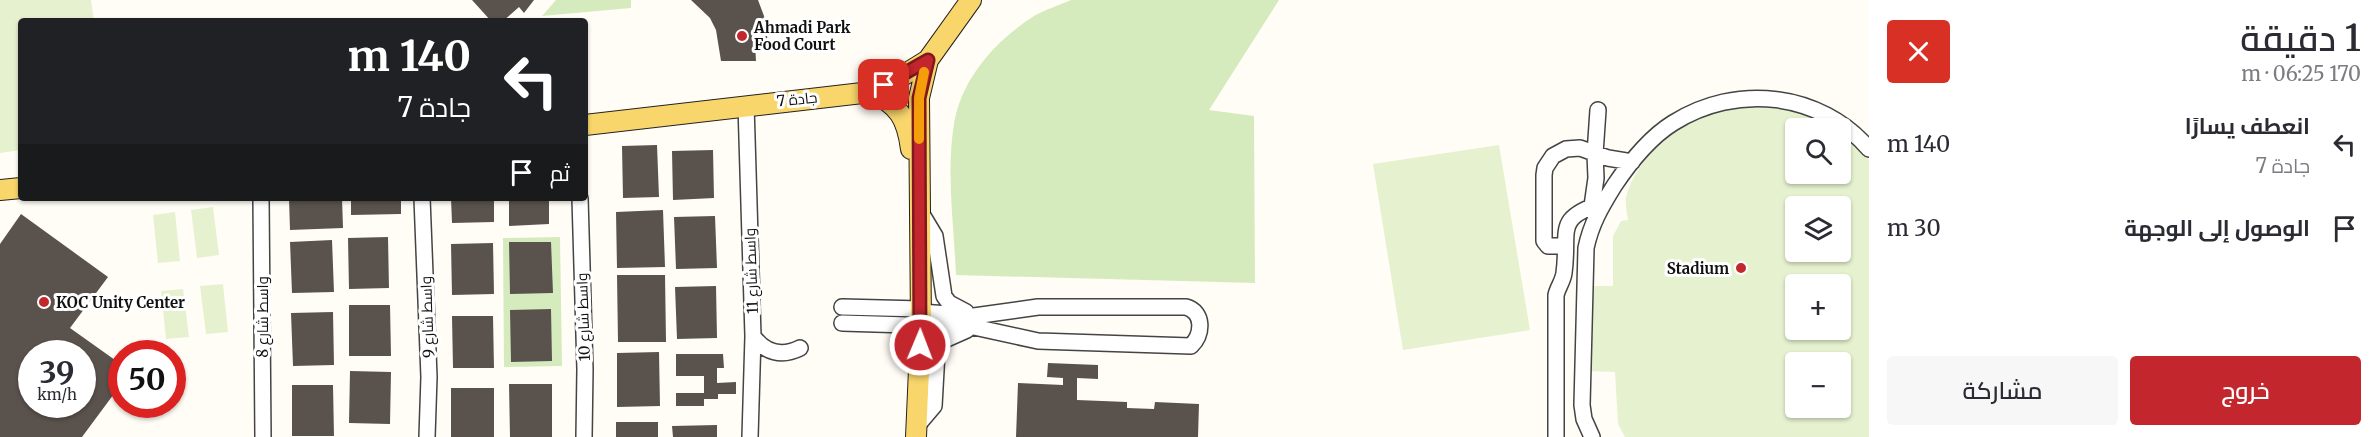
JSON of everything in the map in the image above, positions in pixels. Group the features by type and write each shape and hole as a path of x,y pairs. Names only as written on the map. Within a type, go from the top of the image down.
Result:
{"main road":[{"name":"جادة 7","path":"588,125 871,92 928,60 971,0"},
{"path":"917,431 921,315 919,98 928,60"},
{"path":"871,92 887,99 902,115 909,132 920,211"},
{"path":"0,190 18,188"}],"street":[{"path":"1556,437 1556,295 1564,273 1566,231 1569,222 1576,213 1598,204 1658,134 1687,115 1719,103 1754,98 1789,101 1824,113 1852,132 1869,149"},
{"name":"واسط شارع 11","path":"746,105 753,336 750,437"},
{"path":"1592,437 1584,419 1582,405 1586,248 1598,204 1595,154 1598,110"},
{"path":"1565,246 1548,246 1545,243 1545,168 1553,156 1566,149 1580,148 1595,154 1632,162"},
{"name":"واسط شارع 8","path":"261,201 263,437"},
{"name":"واسط شارع 9","path":"422,201 429,377 427,437"},
{"name":"واسط شارع 10","path":"580,201 585,369 584,437"},
{"path":"920,211 935,236 944,296 974,321"},
{"path":"842,315 921,315 974,321 1018,336 1038,340 1191,346 1200,333 1199,317 1195,310 1186,307 1038,307 974,321 940,342 937,352 934,406 917,431"},
{"path":"1018,336 1019,310"},
{"path":"753,336 763,348 770,351 786,353 800,348"}],"green space":[{"path":"0,0 91,0 94,18 18,18 18,150 0,153"},
{"path":"556,0 631,0 631,8 542,16"},
{"path":"1071,0 1279,0 1209,110 1254,116 1255,283 956,275 951,161 954,124 964,92 982,62 1006,37 1034,16"},
{"name":"Stadium","path":"1780,103 1814,118 1785,118 1785,184 1851,184 1851,141 1869,160 1869,437 1625,437 1618,424 1615,372 1589,371 1587,286 1613,286 1613,236 1621,221 1628,220 1626,197 1631,182 1650,154 1676,130 1705,112 1727,105"},
{"path":"1499,145 1530,330 1403,350 1373,164"},
{"path":"213,207 219,255 197,258 191,210"},
{"path":"175,212 180,261 158,263 153,215"},
{"path":"560,237 562,366 504,367 503,238"},
{"path":"223,284 228,332 206,334 200,286"},
{"path":"183,289 189,337 166,339 161,291"}],"building":[{"path":"472,0 534,0 524,13 519,7 506,18 488,18"},
{"name":"Ahmadi Park Food Court","path":"691,0 758,0 764,16 768,43 755,43 756,61 721,61 716,30 710,18"},
{"path":"657,145 659,197 623,198 622,146"},
{"path":"713,150 714,198 673,200 672,151"},
{"path":"289,201 342,201 343,228 290,230"},
{"path":"351,201 401,201 401,214 351,215"},
{"path":"451,201 494,201 494,222 452,223"},
{"path":"509,201 549,201 549,224 509,226"},
{"path":"663,210 665,267 617,268 616,212"},
{"name":"KOC Unity Center","path":"21,214 108,277 70,328 87,340 18,340 18,418 96,418 96,346 108,355 108,402 82,437 0,437 0,244"},
{"path":"715,216 717,268 676,269 674,217"},
{"path":"388,237 389,288 349,289 348,238"},
{"path":"332,240 334,292 292,293 290,242"},
{"path":"509,242 551,242 553,293 510,294"},
{"path":"493,243 494,294 452,295 451,244"},
{"path":"617,275 665,275 666,342 618,342"},
{"path":"716,286 717,338 677,339 675,287"},
{"path":"349,305 390,305 391,356 349,356"},
{"path":"551,309 552,361 511,362 510,310"},
{"path":"333,312 334,365 293,366 291,313"},
{"path":"452,316 493,316 494,368 453,368"},
{"path":"659,352 660,406 617,407 617,353"},
{"path":"676,354 723,354 724,368 717,368 717,383 736,382 736,394 718,394 718,399 704,399 704,406 676,406 676,393 704,393 704,376 676,376"},
{"path":"1048,363 1098,365 1098,379 1077,378 1077,400 1127,402 1127,408 1154,409 1155,402 1199,404 1198,437 1016,437 1018,383 1063,385 1063,378 1047,377"},
{"path":"350,371 391,372 390,424 349,423"},
{"path":"509,384 552,384 552,437 510,437"},
{"path":"292,385 333,385 334,436 292,436"},
{"path":"451,388 494,388 494,437 451,437"},
{"path":"616,422 658,422 658,437 616,437"},
{"path":"717,425 717,437 673,437 672,426"}],"slow traffic":[{"path":"919,139 919,98 924,72"}],"place":[{"name":"Ahmadi Park Food Court","path":"742,36"},
{"name":"Stadium","path":"1741,268"},
{"name":"KOC Unity Center","path":"44,302"}],"route":[{"path":"884,85 928,60 919,98 920,345"}]}
